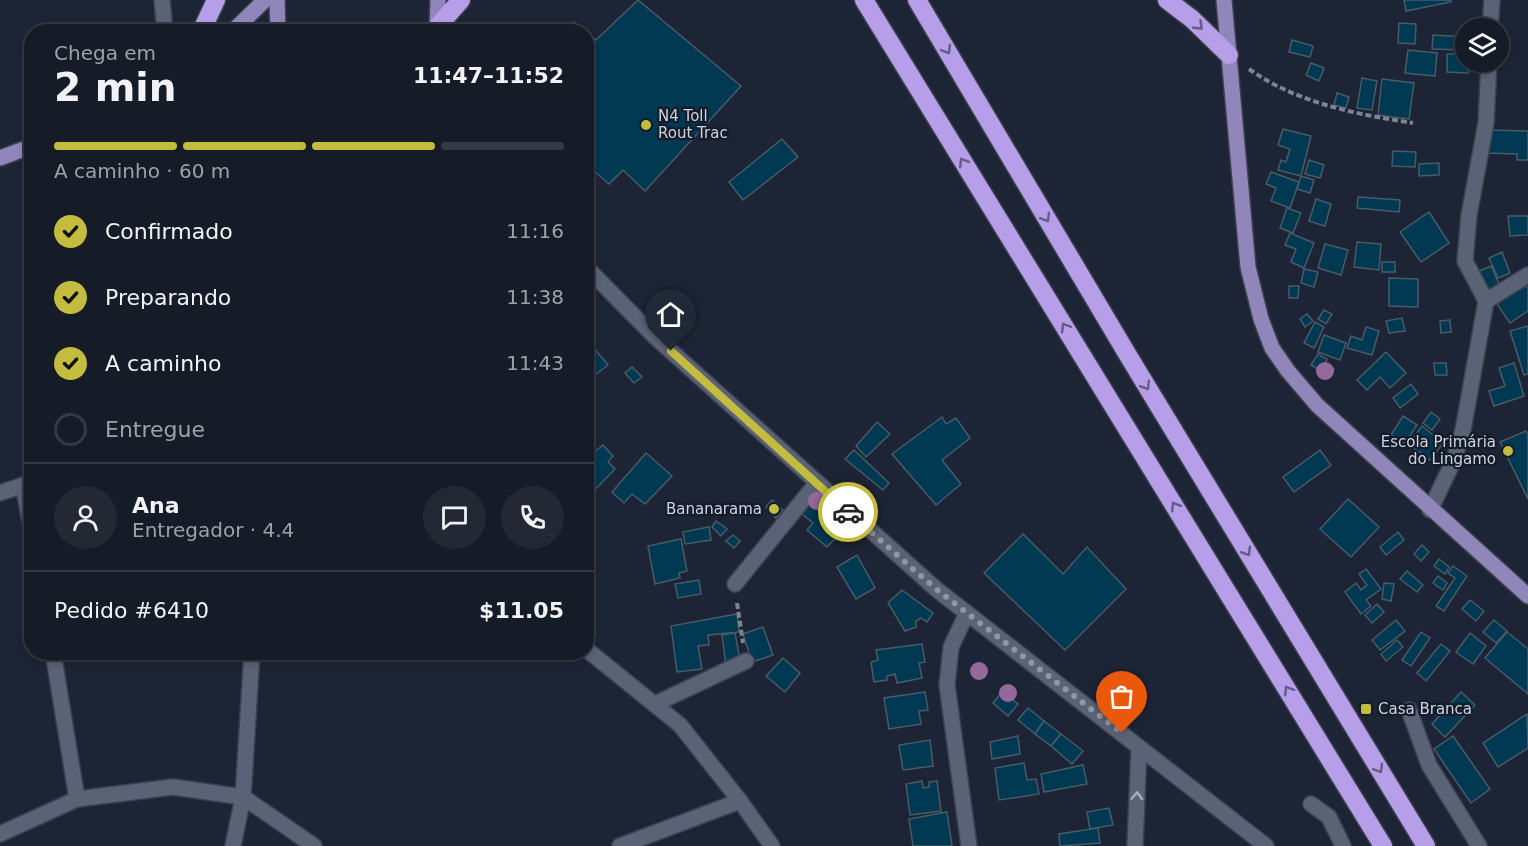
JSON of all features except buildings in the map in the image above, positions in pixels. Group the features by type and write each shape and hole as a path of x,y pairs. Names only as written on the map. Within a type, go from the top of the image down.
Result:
{"highway":[{"path":"205,24 216,0"},
{"path":"441,24 461,0"},
{"path":"850,0 879,26"},
{"path":"864,0 1383,846"},
{"path":"917,0 1129,357 1426,846"},
{"path":"1167,0 1192,19 1229,55"}],"main road":[{"path":"240,24 265,0"},
{"path":"277,0 278,24"},
{"path":"437,24 438,0"},
{"path":"1224,0 1248,267 1261,319 1272,348 1288,372 1317,405 1430,510 1528,596"},
{"path":"0,158 24,149"}],"street":[{"path":"162,0 164,24"},
{"path":"1491,18 1492,0"},
{"path":"1430,510 1454,460 1463,430 1486,301 1465,261 1469,215 1486,123 1489,72"},
{"path":"594,275 653,335 816,484 936,589 1266,846"},
{"path":"1486,301 1528,275"},
{"path":"735,584 816,484"},
{"path":"0,493 24,485"},
{"path":"967,613 951,647 947,685 969,846"},
{"path":"594,655 680,725 772,846"},
{"path":"54,660 77,799"},
{"path":"233,846 243,797 252,660"},
{"path":"655,704 746,661"},
{"path":"1409,710 1429,765 1479,846"},
{"path":"1135,846 1139,747"},
{"path":"0,834 77,799 173,787 243,797 314,846"},
{"path":"620,846 740,801"},
{"path":"1311,804 1329,817 1344,846"}],"path":[{"path":"1229,55 1268,82 1299,97 1341,109 1413,123"},
{"path":"735,584 746,661"}],"way so far":[{"path":"848,512 936,589 1122,733"}],"place":[{"name":"N4 Toll Rout Trac","path":"646,125"},
{"name":"Escola Primária do Lingamo","path":"1508,451"},
{"name":"Bananarama","path":"774,509"},
{"name":"Casa Branca","path":"1366,709"}],"route":[{"path":"671,351 848,512"}]}
